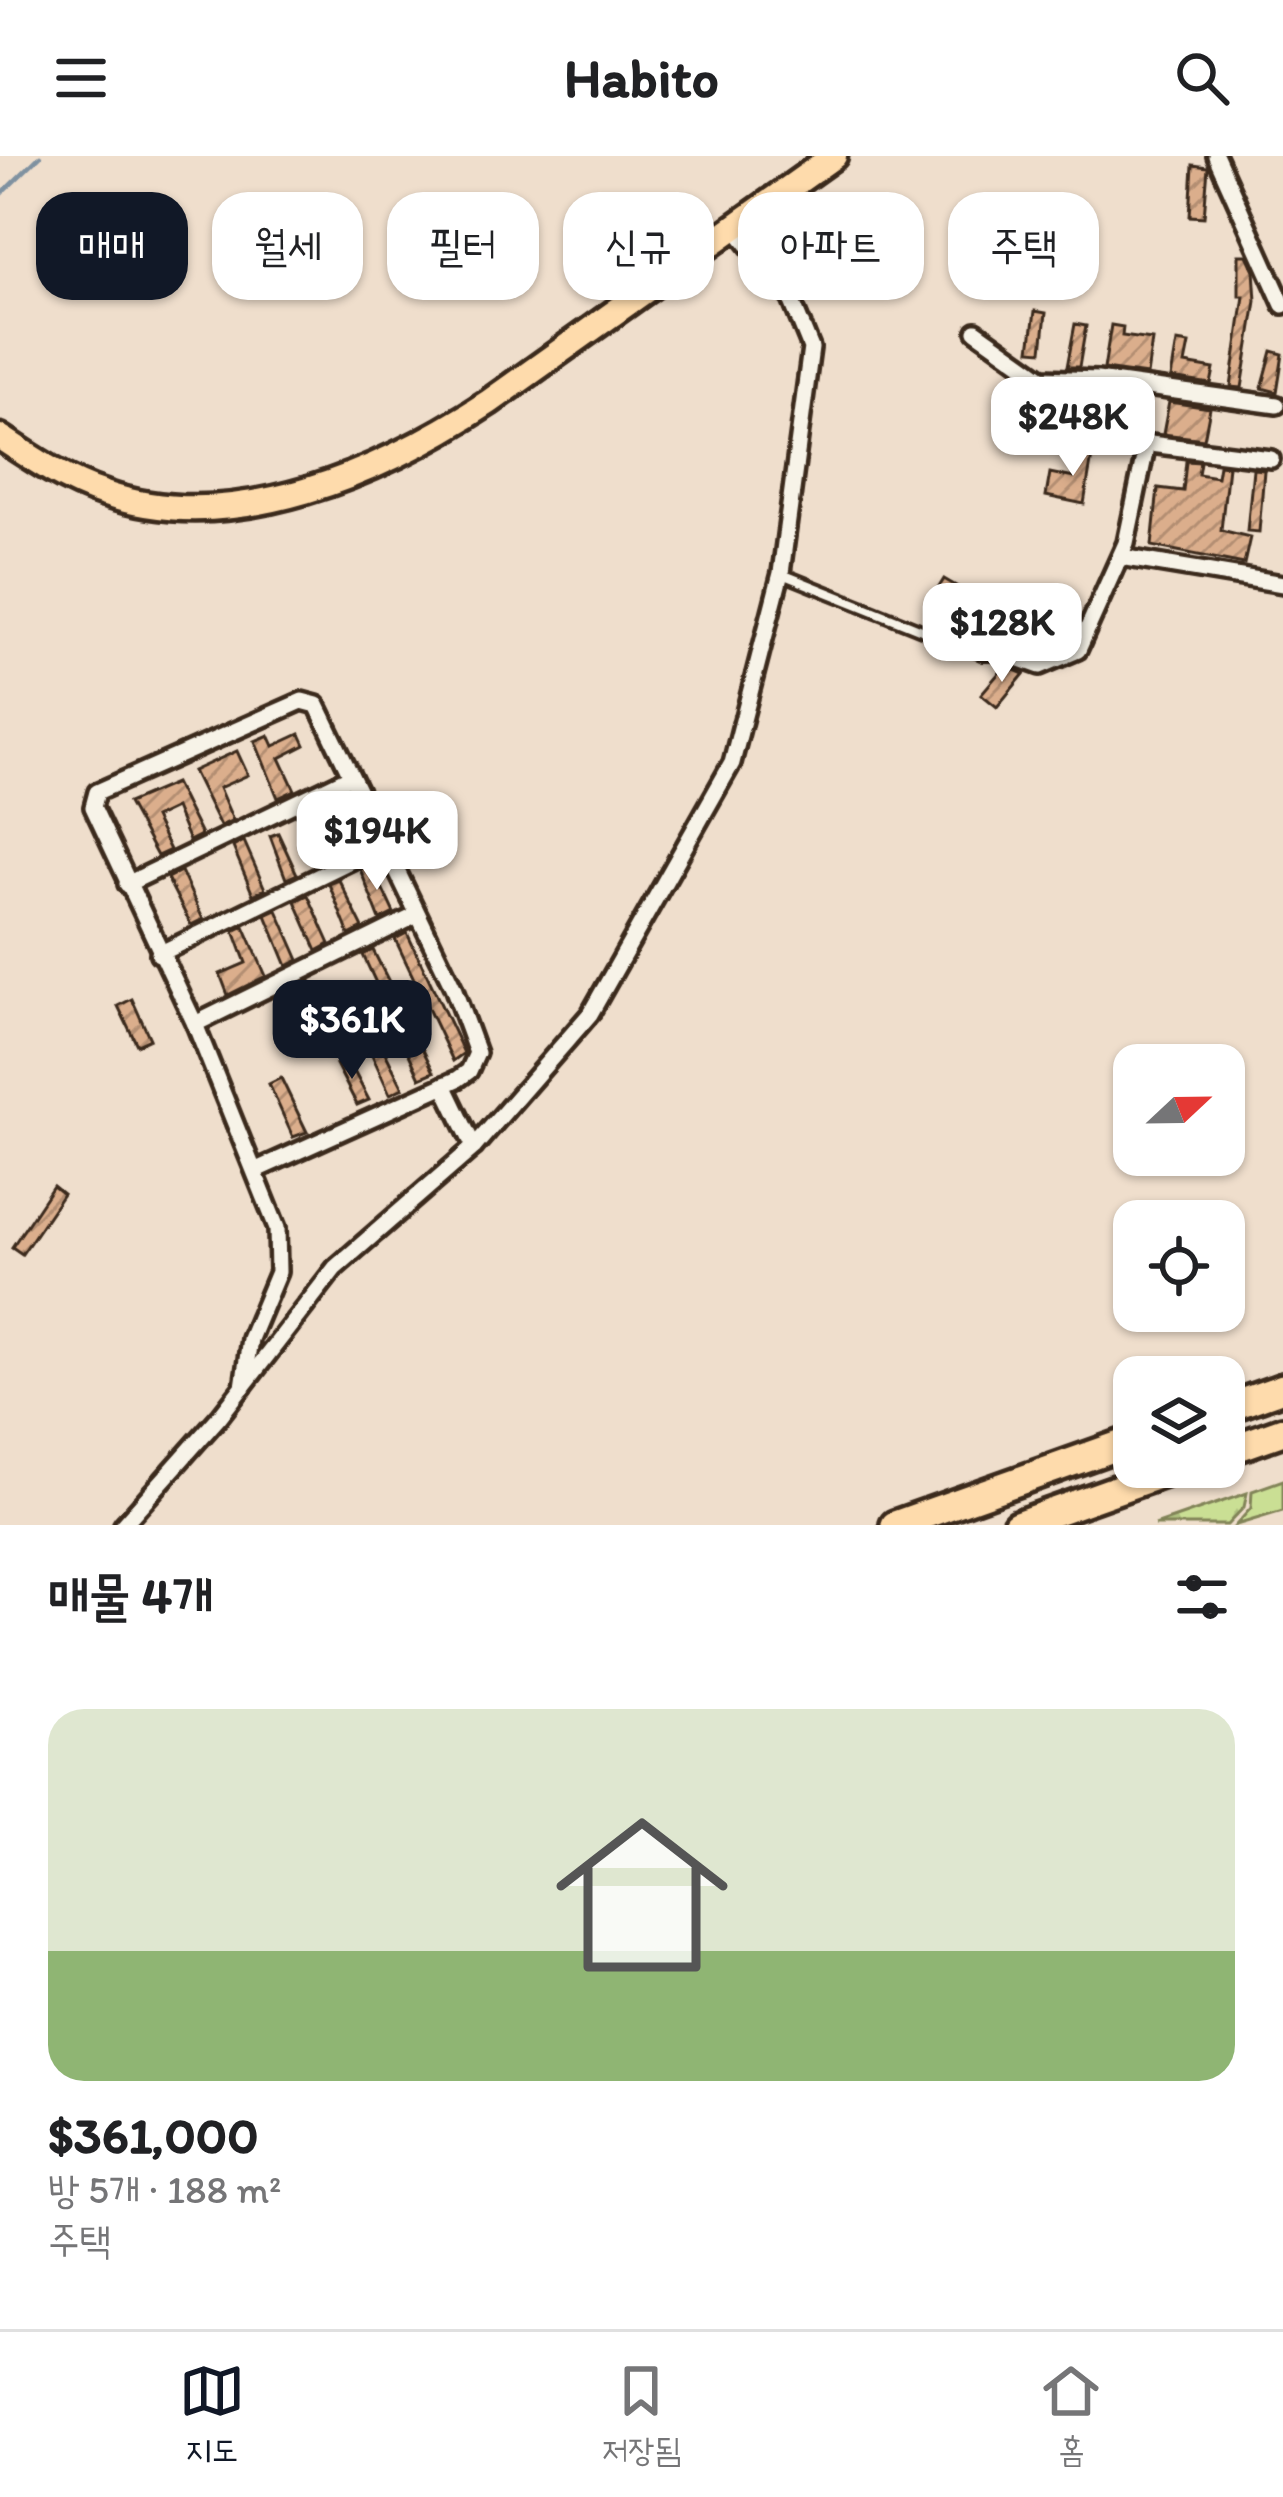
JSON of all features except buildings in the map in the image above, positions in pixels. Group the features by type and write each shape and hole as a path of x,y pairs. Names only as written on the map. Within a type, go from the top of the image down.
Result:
{"highway":[{"path":"1245,1401 1283,1388"},
{"path":"1245,1445 1283,1431"},
{"path":"895,1525 1113,1447"},
{"path":"1017,1525 1121,1488"}],"main road":[{"path":"0,436 86,487 136,502 202,506 317,487 386,464 442,433 834,156"}],"street":[{"path":"1216,156 1283,305"},
{"path":"122,1525 243,1387 347,1254 474,1147 539,1076 610,984 720,786 741,733 781,573 811,348 791,299 736,228"},
{"path":"976,331 1042,378 1072,421 1147,443 1271,459"},
{"path":"1042,378 1097,380 1277,405"},
{"path":"1009,655 1040,666 1078,650 1121,557 1147,443"},
{"path":"1121,557 1283,584"},
{"path":"243,1387 250,1339 278,1273 280,1249 256,1169 195,1024 93,807 98,792 293,701 317,705 466,1016 477,1053 469,1071 444,1085 256,1169"},
{"path":"128,884 350,776"},
{"path":"159,954 385,844"},
{"path":"195,1024 417,914"},
{"path":"444,1085 474,1147"}],"lane":[{"path":"781,573 984,656 1009,655"}],"green space":[{"path":"1283,1480 1283,1511 1236,1525 1251,1508 1252,1491"},
{"path":"1247,1493 1244,1507 1227,1525 1155,1525"}],"waterway":[{"path":"0,195 40,156"}]}
